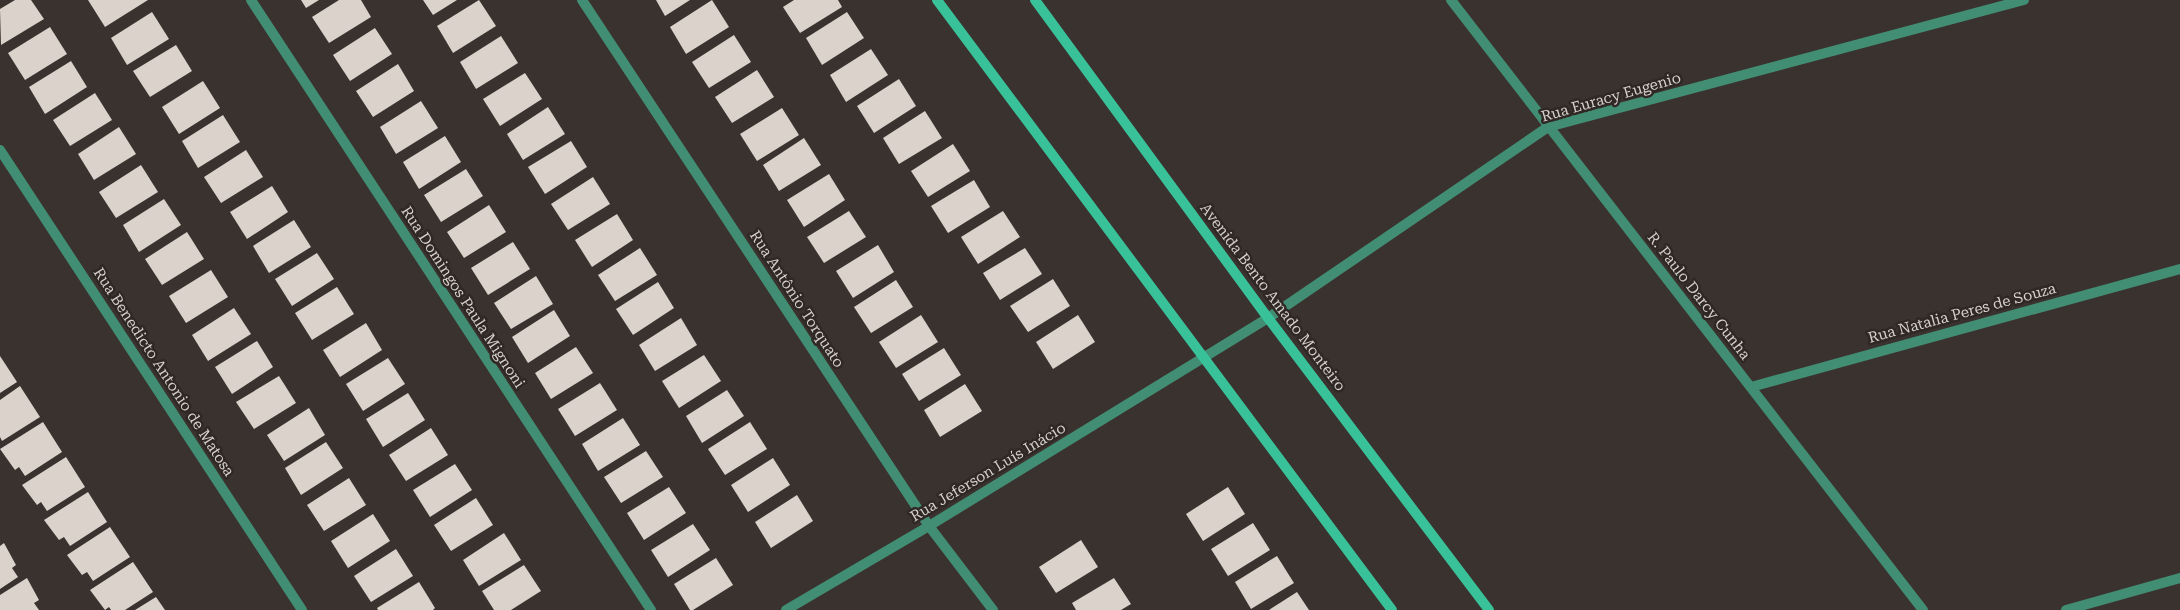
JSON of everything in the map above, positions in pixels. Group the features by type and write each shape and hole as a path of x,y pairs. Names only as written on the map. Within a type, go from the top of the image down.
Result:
{"street":[{"name":"Rua Domingos Paula Mignoni","path":"251,0 650,610"},
{"name":"Rua Antônio Torquato","path":"582,0 929,526 993,610"},
{"path":"937,0 1392,610"},
{"name":"Avenida Bento Amado Monteiro","path":"1035,0 1268,318 1490,610"},
{"name":"R. Paulo Darcy Cunha","path":"1451,0 1548,128 1923,610"},
{"name":"Rua Euracy Eugenio","path":"1204,358 1268,318 1548,128 2024,0"},
{"name":"Rua Benedicto Antonio de Matosa","path":"0,150 302,610"},
{"name":"Rua Natalia Peres de Souza","path":"1751,387 2180,269"},
{"name":"Rua Jeferson Luís Inácio","path":"786,610 929,526 1204,358"},
{"path":"2066,610 2180,578"}],"building":[{"path":"15,0 31,0 44,19 1,45 0,9"},
{"path":"88,0 148,0 105,27"},
{"path":"301,0 319,0 306,8"},
{"path":"339,0 361,0 371,17 329,43 312,17"},
{"path":"423,0 457,0 433,15"},
{"path":"479,0 496,26 453,53 437,26"},
{"path":"656,0 690,0 665,16"},
{"path":"712,0 729,27 686,54 670,27"},
{"path":"794,0 838,0 842,7 800,33 783,7"},
{"path":"152,12 169,39 127,65 111,38"},
{"path":"847,12 864,38 822,65 806,38"},
{"path":"50,27 67,54 25,80 8,53"},
{"path":"375,28 392,54 350,81 333,55"},
{"path":"734,35 751,62 709,88 692,62"},
{"path":"501,36 518,63 476,89 460,62"},
{"path":"176,45 192,71 150,97 133,71"},
{"path":"871,49 888,75 846,102 830,75"},
{"path":"71,61 87,87 45,114 29,87"},
{"path":"398,64 414,91 373,117 356,91"},
{"path":"757,70 774,97 732,123 715,97"},
{"path":"525,73 542,99 500,126 483,99"},
{"path":"899,79 916,106 874,133 857,106"},
{"path":"203,81 220,108 179,134 162,107"},
{"path":"95,93 112,120 70,146 53,120"},
{"path":"421,101 438,128 396,154 380,127"},
{"path":"548,107 565,134 523,160 507,134"},
{"path":"782,108 799,135 757,161 740,134"},
{"path":"925,111 942,138 899,164 883,138"},
{"path":"223,115 240,142 198,168 182,141"},
{"path":"119,127 136,154 94,180 78,154"},
{"path":"445,136 461,162 419,189 403,162"},
{"path":"804,138 821,165 779,191 763,165"},
{"path":"571,141 587,167 545,194 528,167"},
{"path":"953,144 970,171 928,197 911,171"},
{"path":"246,150 263,177 221,203 204,177"},
{"path":"141,165 158,192 116,218 99,192"},
{"path":"466,169 483,196 441,222 424,195"},
{"path":"829,174 845,200 804,227 787,200"},
{"path":"593,177 610,204 568,230 551,204"},
{"path":"974,180 990,207 948,233 931,206"},
{"path":"272,186 288,212 247,239 230,212"},
{"path":"164,199 181,225 139,252 123,225"},
{"path":"489,205 506,232 464,258 447,232"},
{"path":"849,211 866,237 824,263 807,237"},
{"path":"1003,211 1020,237 978,264 961,237"},
{"path":"617,214 633,240 592,267 575,240"},
{"path":"294,220 311,247 269,273 253,246"},
{"path":"187,232 204,259 162,285 145,259"},
{"path":"513,242 530,269 488,295 471,268"},
{"path":"878,245 894,272 853,298 836,271"},
{"path":"640,248 657,275 615,301 598,275"},
{"path":"1025,248 1042,274 1000,300 983,273"},
{"path":"317,253 334,279 292,306 275,279"},
{"path":"211,270 228,297 186,323 169,296"},
{"path":"536,276 553,304 511,329 494,303"},
{"path":"1053,279 1070,306 1028,332 1010,306"},
{"path":"896,280 913,307 871,333 854,307"},
{"path":"658,282 674,308 633,335 616,309"},
{"path":"337,287 354,314 312,340 295,313"},
{"path":"234,308 251,334 208,361 192,335"},
{"path":"554,310 570,336 528,363 512,337"},
{"path":"921,315 938,342 896,368 879,342"},
{"path":"1078,315 1095,342 1053,369 1036,342"},
{"path":"681,318 697,345 655,371 639,345"},
{"path":"366,323 382,350 340,377 323,350"},
{"path":"257,341 273,367 232,394 215,367"},
{"path":"576,347 593,373 551,399 535,373"},
{"path":"944,348 961,375 919,401 902,374"},
{"path":"704,355 721,381 679,408 662,381"},
{"path":"0,356 17,382 0,393"},
{"path":"388,358 405,384 363,411 346,384"},
{"path":"279,376 296,403 254,429 236,402"},
{"path":"600,383 617,410 575,436 558,409"},
{"path":"965,384 982,411 940,437 924,410"},
{"path":"20,386 40,417 2,441 0,437 0,400"},
{"path":"727,390 744,416 702,443 686,416"},
{"path":"408,393 425,420 383,447 366,419"},
{"path":"309,408 325,435 284,461 267,435"},
{"path":"623,418 640,445 598,471 582,444"},
{"path":"43,422 62,452 25,476 19,467 15,470 0,449"},
{"path":"750,422 767,449 725,475 708,449"},
{"path":"431,428 448,455 406,481 389,455"},
{"path":"326,442 343,468 301,495 285,468"},
{"path":"646,451 663,477 621,503 604,477"},
{"path":"66,457 85,487 47,511 41,502 37,505 22,485"},
{"path":"773,458 790,485 748,512 731,485"},
{"path":"455,464 472,490 430,517 413,490"},
{"path":"349,478 366,505 324,531 307,505"},
{"path":"669,487 686,513 644,540 627,513"},
{"path":"1228,487 1245,514 1203,541 1186,514"},
{"path":"88,492 107,522 70,546 64,537 59,540 44,520"},
{"path":"797,495 813,521 771,548 755,522"},
{"path":"476,498 493,525 451,551 434,525"},
{"path":"373,514 390,541 348,568 331,541"},
{"path":"1253,523 1270,550 1228,576 1211,549"},
{"path":"693,524 710,550 668,577 651,550"},
{"path":"110,527 130,557 93,581 87,572 82,575 67,555"},
{"path":"504,533 521,560 479,586 463,560"},
{"path":"1081,540 1098,567 1056,593 1039,567"},
{"path":"4,543 16,565 12,568 18,577 0,589 0,546"},
{"path":"396,549 413,576 371,602 354,576"},
{"path":"1277,556 1294,583 1251,609 1235,582"},
{"path":"716,558 733,585 693,610 690,610 674,584"},
{"path":"133,562 153,592 125,610 111,610 109,607 105,610 90,590"},
{"path":"524,565 541,591 511,610 494,610 482,591"},
{"path":"27,578 39,600 34,603 39,610 0,610 0,595"},
{"path":"1114,578 1131,604 1121,610 1076,610 1072,603"},
{"path":"419,582 435,608 433,610 378,610 377,608"},
{"path":"1297,592 1309,610 1269,610"},
{"path":"156,597 165,610 135,610"}]}
